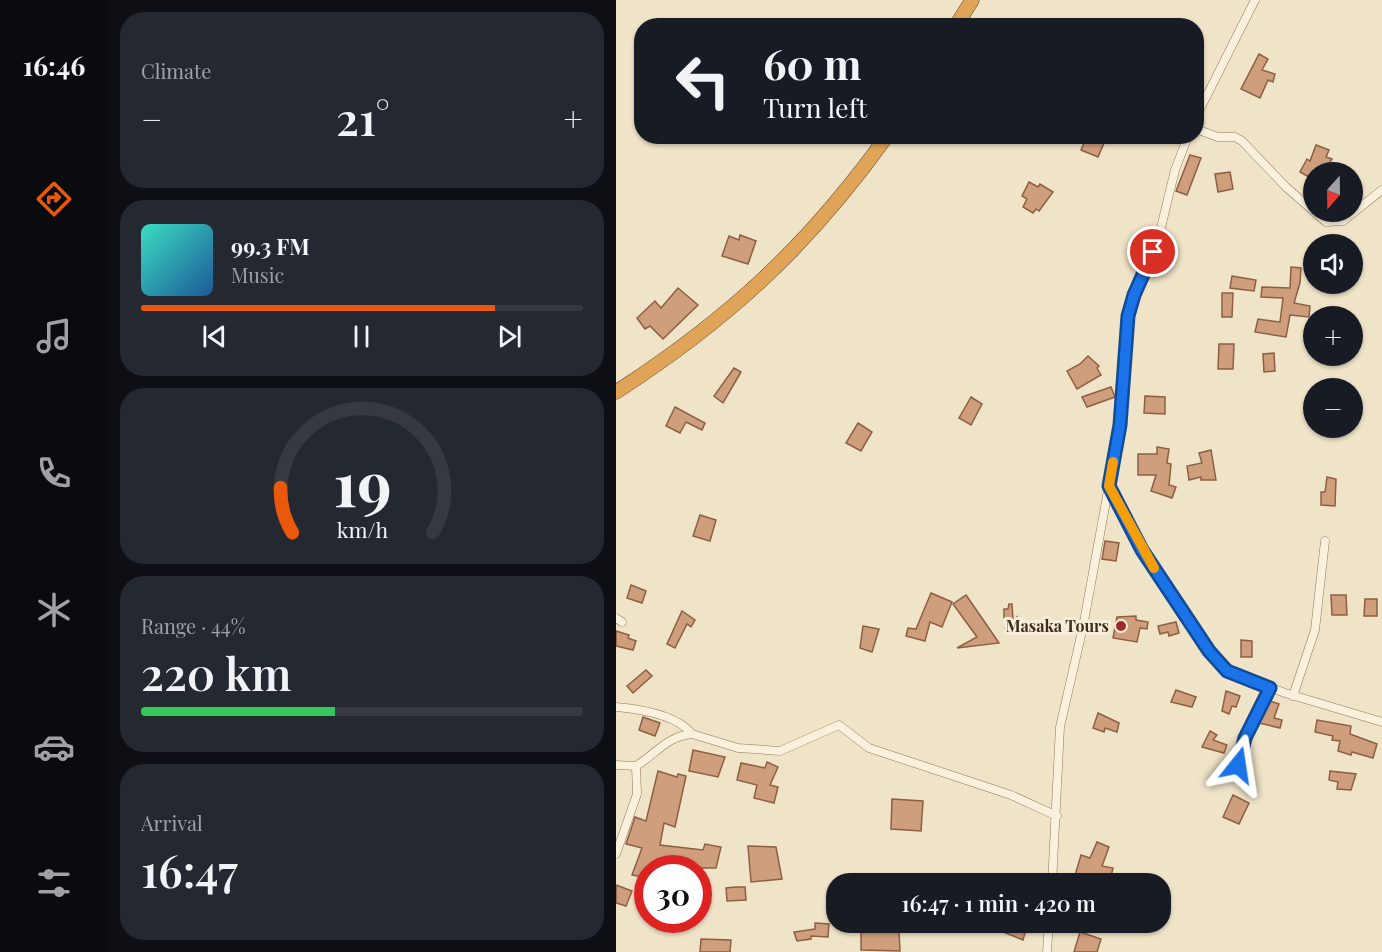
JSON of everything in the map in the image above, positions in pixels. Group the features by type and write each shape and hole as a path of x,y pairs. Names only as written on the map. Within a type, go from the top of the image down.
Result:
{"highway":[{"path":"961,18 972,0"},
{"path":"616,392 696,338 757,288 829,213 881,144"}],"street":[{"path":"1204,101 1255,0"},
{"path":"1204,132 1218,137 1235,137 1242,141 1286,187 1326,222 1343,220 1381,190"},
{"path":"1053,873 1060,727 1083,627 1120,425 1128,316 1134,295 1158,240 1175,170 1185,144"},
{"path":"1109,486 1142,550 1209,651 1227,671 1293,696 1381,722"},
{"path":"1293,696 1315,630 1325,542"},
{"path":"1238,765 1245,738 1270,688"},
{"path":"616,707 634,709 677,723 691,734 738,748 780,752 839,725 869,748 1011,795 1057,816"},
{"path":"616,765 636,766 671,739 691,734"},
{"path":"616,854 637,794 636,766"},
{"path":"1047,952 1048,933"}],"building":[{"path":"1259,54 1268,59 1262,70 1275,74 1273,82 1268,80 1260,98 1241,89"},
{"path":"1084,144 1104,144 1098,157 1081,150"},
{"path":"1316,145 1329,150 1326,157 1332,159 1330,162 1305,162 1307,159 1310,161"},
{"path":"1190,155 1201,158 1187,195 1176,191"},
{"path":"1230,172 1233,189 1218,192 1215,174"},
{"path":"1029,182 1038,187 1040,184 1053,192 1039,211 1036,209 1033,213 1023,207 1027,199 1022,196"},
{"path":"740,235 756,241 748,264 722,256 729,236 739,240"},
{"path":"1291,267 1301,268 1300,283 1294,303 1310,306 1303,306 1303,316 1290,315 1286,337 1255,332 1258,319 1280,322 1283,298 1261,297 1262,287 1290,288"},
{"path":"1232,276 1256,280 1254,291 1230,288"},
{"path":"678,288 698,305 663,339 650,326 645,329 637,318 655,301 661,308"},
{"path":"1222,293 1233,293 1232,317 1222,317"},
{"path":"1219,344 1234,344 1233,369 1218,369"},
{"path":"1274,353 1275,371 1264,372 1263,354"},
{"path":"1088,356 1099,366 1097,368 1101,375 1077,389 1067,371 1080,364"},
{"path":"734,368 741,372 723,403 714,396"},
{"path":"1111,387 1115,397 1087,407 1082,397"},
{"path":"1145,396 1165,397 1165,414 1144,413"},
{"path":"971,397 982,404 971,425 959,418"},
{"path":"675,407 705,423 702,430 686,422 680,433 666,426"},
{"path":"858,423 872,432 861,451 846,443"},
{"path":"1157,447 1169,449 1167,463 1171,464 1169,485 1176,487 1172,498 1151,491 1156,475 1138,475 1138,454 1157,454"},
{"path":"1211,450 1216,480 1201,480 1201,477 1189,480 1187,466 1202,463 1199,453"},
{"path":"1327,477 1336,479 1335,506 1321,505 1321,492 1325,492"},
{"path":"700,515 716,520 710,541 693,536"},
{"path":"1105,541 1119,543 1116,561 1102,559"},
{"path":"631,585 646,591 642,603 627,598"},
{"path":"931,593 952,602 942,627 930,622 925,641 906,636 908,628 916,629"},
{"path":"966,595 999,643 957,648 977,637 953,604"},
{"path":"1331,595 1346,595 1347,615 1332,615"},
{"path":"1365,599 1377,599 1377,616 1364,616"},
{"path":"1009,604 1012,604 1013,620 1017,617 1015,631 1005,630 1007,618 1004,618 1004,609 1008,609"},
{"path":"682,611 695,620 691,627 687,624 675,648 667,644"},
{"path":"1136,616 1136,620 1148,622 1147,629 1140,628 1137,642 1113,638 1117,617"},
{"path":"1176,622 1179,633 1169,636 1168,632 1160,634 1158,626"},
{"path":"863,626 879,629 872,652 860,648"},
{"path":"616,631 629,635 628,638 636,641 633,650 616,646"},
{"path":"1241,640 1252,641 1252,657 1241,657"},
{"path":"646,670 652,676 633,693 627,686"},
{"path":"1176,690 1196,697 1192,707 1171,702"},
{"path":"1226,691 1240,696 1236,707 1232,706 1229,714 1222,711"},
{"path":"1270,701 1279,704 1274,718 1282,720 1280,728 1259,723"},
{"path":"1098,713 1119,723 1117,732 1105,728 1104,732 1093,728"},
{"path":"643,717 660,723 655,736 639,730"},
{"path":"1317,720 1351,726 1350,734 1377,744 1373,758 1338,751 1340,741 1332,740 1333,736 1315,732"},
{"path":"1210,731 1217,735 1213,740 1227,745 1224,753 1202,747"},
{"path":"693,750 725,757 718,777 689,771"},
{"path":"767,762 778,767 770,785 778,787 774,803 754,798 757,785 737,780 741,763 765,768"},
{"path":"658,771 677,777 678,774 686,776 675,827 664,823 660,845 703,850 705,844 721,847 716,868 712,868 712,855 639,855 642,848 626,844 635,817 646,821"},
{"path":"1330,771 1356,774 1351,790 1337,789 1338,782 1329,780"},
{"path":"1233,795 1249,803 1239,824 1223,817"},
{"path":"892,799 923,801 921,831 891,829"},
{"path":"1097,842 1109,847 1102,866 1113,868 1112,873 1076,873 1081,855 1090,858"},
{"path":"748,846 776,847 782,879 751,882"},
{"path":"616,885 632,891 626,906 616,903"},
{"path":"745,887 746,900 727,901 726,888"},
{"path":"815,923 826,924 828,937 811,936 811,939 797,941 794,932 815,929"},
{"path":"861,933 899,933 900,951 861,950"},
{"path":"1006,933 1025,933 1023,940"},
{"path":"1080,933 1101,939 1097,952 1074,952"},
{"path":"701,939 731,940 730,952 700,952"}],"slow traffic":[{"path":"1113,462 1109,486 1142,550 1154,568"}],"place":[{"name":"Masaka Tours","path":"1121,626"}],"route":[{"path":"1153,252 1134,295 1128,316 1120,425 1109,486 1142,550 1209,651 1227,671 1270,688 1245,738 1238,765"}]}
